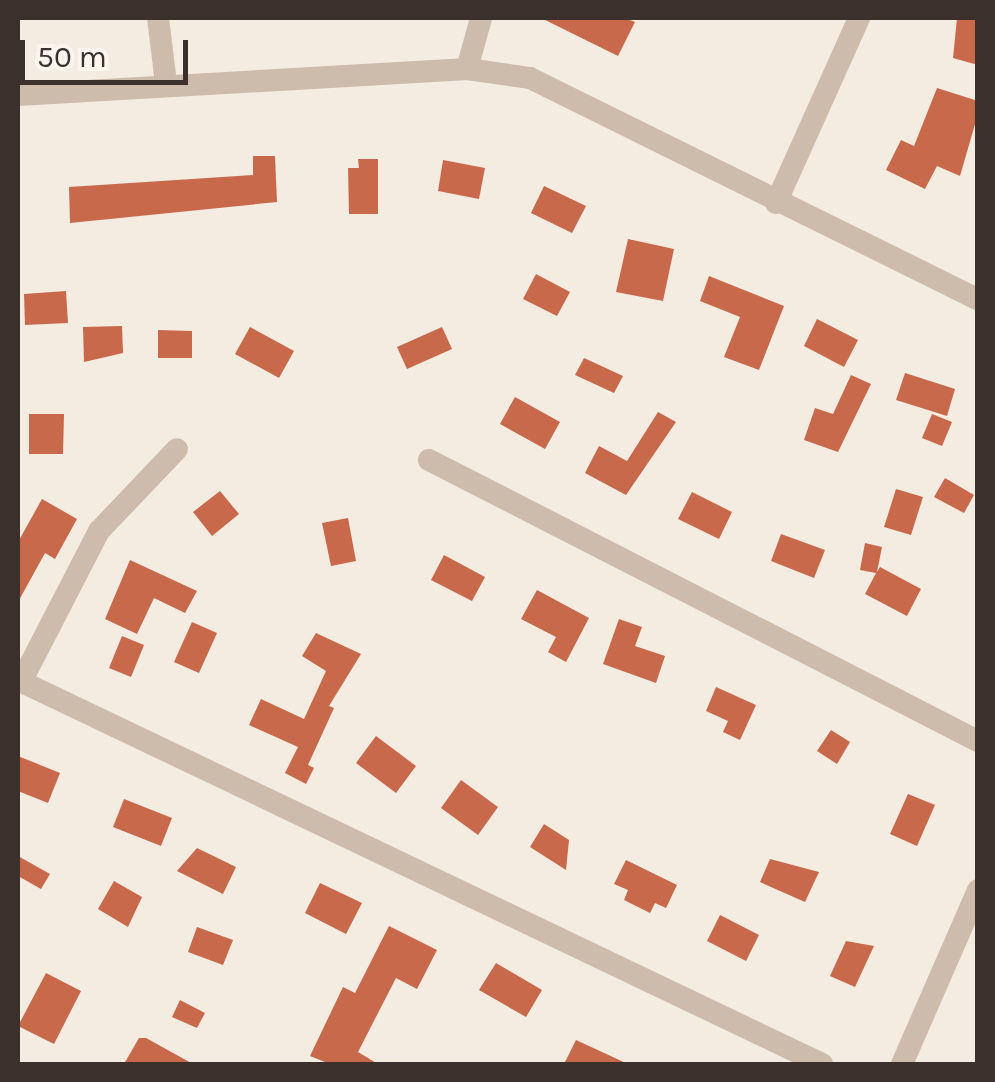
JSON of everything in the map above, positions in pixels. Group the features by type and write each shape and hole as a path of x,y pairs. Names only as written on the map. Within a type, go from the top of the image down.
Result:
{"street":[{"path":"158,18 166,83"},
{"path":"467,69 481,18"},
{"path":"776,203 859,18"},
{"path":"18,95 166,83 467,69 530,78 776,203 978,298"},
{"path":"177,448 100,532 19,681 822,1064"},
{"path":"429,460 978,742"},
{"path":"902,1064 978,890"}],"building":[{"path":"541,18 625,18 635,22 618,56"},
{"path":"957,18 978,18 978,65 953,58"},
{"path":"937,88 978,101 978,114 960,176 937,166 925,189 886,170 901,140 914,146"},
{"path":"253,156 275,156 277,202 70,223 69,187 253,175"},
{"path":"358,159 378,159 378,214 349,214 348,168 359,168"},
{"path":"443,160 485,168 479,199 438,191"},
{"path":"544,186 586,206 572,233 531,213"},
{"path":"628,239 674,249 663,301 616,292"},
{"path":"536,274 570,292 557,316 523,299"},
{"path":"709,276 784,306 759,370 724,357 740,317 700,301"},
{"path":"66,291 68,323 25,325 24,294"},
{"path":"817,319 858,340 844,367 804,346"},
{"path":"122,326 123,353 84,362 83,327"},
{"path":"250,327 294,351 279,378 235,354"},
{"path":"442,327 452,349 407,369 397,347"},
{"path":"158,330 192,331 192,358 158,358"},
{"path":"584,358 623,376 614,393 575,375"},
{"path":"905,373 955,389 947,416 896,400"},
{"path":"851,375 871,384 838,452 804,440 815,408 833,414"},
{"path":"515,397 560,422 545,449 500,424"},
{"path":"658,412 676,422 626,495 585,473 599,446 627,461"},
{"path":"29,414 64,414 63,454 29,454"},
{"path":"932,414 952,422 942,446 922,438"},
{"path":"945,478 974,495 964,513 934,497"},
{"path":"896,489 923,497 911,535 884,527"},
{"path":"220,491 239,514 212,536 193,512"},
{"path":"692,492 732,512 719,539 678,519"},
{"path":"42,499 77,519 55,559 45,553 18,602 18,542"},
{"path":"348,518 356,561 331,566 322,523"},
{"path":"781,534 825,550 814,578 771,561"},
{"path":"865,543 882,547 877,572 880,567 921,589 907,616 865,594 876,573 860,570"},
{"path":"444,555 485,577 472,601 431,580"},
{"path":"130,560 197,591 185,613 154,598 137,634 105,619"},
{"path":"537,590 589,618 566,662 548,652 556,637 521,619"},
{"path":"619,619 642,627 635,646 665,656 656,683 603,664"},
{"path":"192,622 217,633 199,673 174,662"},
{"path":"316,633 361,654 329,706 334,708 308,765 314,768 306,784 285,773 298,747 249,725 261,699 304,719 326,671 302,656"},
{"path":"122,636 144,645 131,677 109,668"},
{"path":"716,687 756,705 740,740 723,732 728,721 706,711"},
{"path":"831,730 850,742 837,764 817,751"},
{"path":"376,736 416,766 396,793 356,763"},
{"path":"18,756 60,773 48,803 18,791"},
{"path":"461,780 498,807 478,835 441,808"},
{"path":"908,794 935,805 917,846 890,834"},
{"path":"124,799 172,818 161,846 113,827"},
{"path":"544,824 569,840 566,870 530,847"},
{"path":"197,848 236,867 223,894 177,871"},
{"path":"18,856 50,874 41,889 18,876"},
{"path":"770,859 819,872 805,902 760,882"},
{"path":"626,860 677,885 666,908 655,903 650,913 624,900 628,890 614,884"},
{"path":"114,881 142,897 128,927 98,909"},
{"path":"320,883 362,903 346,934 305,913"},
{"path":"720,915 759,935 746,961 707,941"},
{"path":"389,926 437,950 417,989 396,978 358,1052 378,1064 330,1064 310,1056 343,987 355,993"},
{"path":"197,927 233,940 223,965 188,952"},
{"path":"846,941 874,946 855,987 830,976"},
{"path":"496,963 542,990 526,1017 479,990"},
{"path":"46,973 81,991 54,1044 18,1026"},
{"path":"180,1000 205,1013 197,1028 172,1017"},
{"path":"139,1038 146,1038 193,1064 124,1064"},
{"path":"576,1040 628,1064 564,1064"}]}
